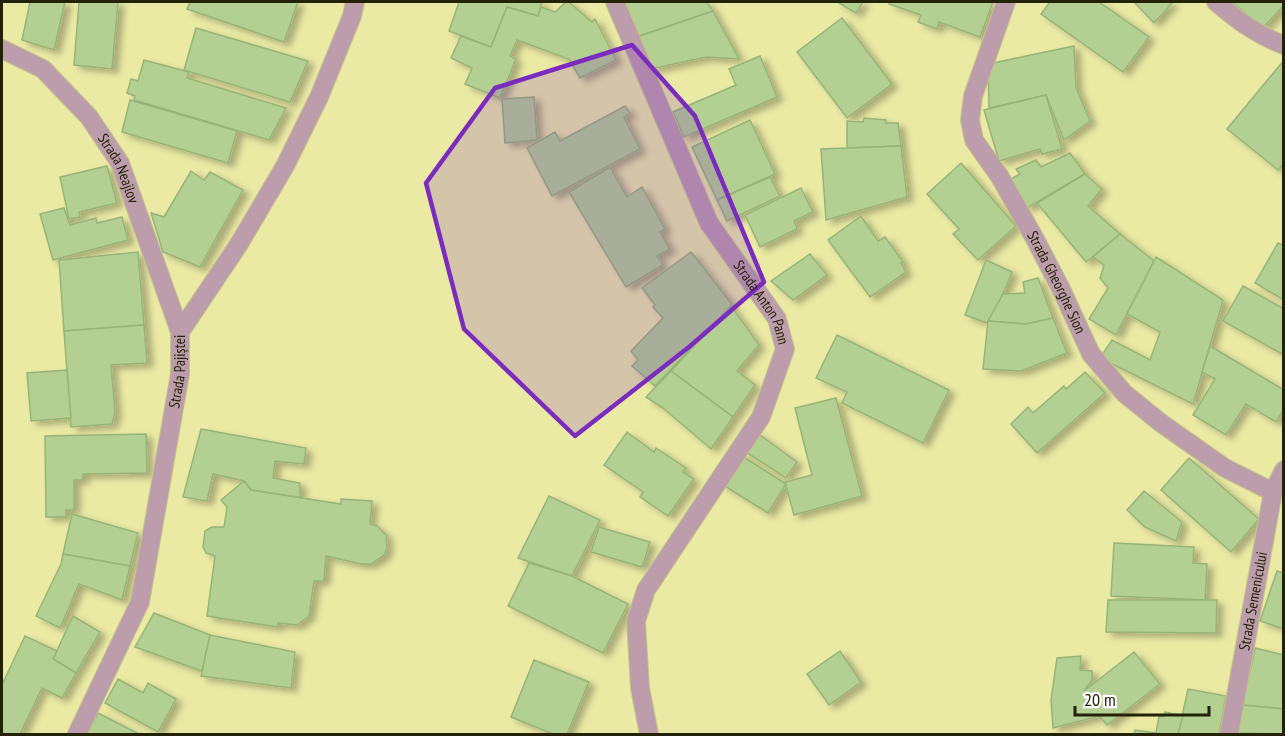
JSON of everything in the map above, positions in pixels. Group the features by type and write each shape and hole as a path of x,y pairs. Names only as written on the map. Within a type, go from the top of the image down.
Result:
{"street":[{"name":"Strada Pajiștei","path":"77,735 140,602 180,374 180,332 239,244 285,166 319,97 355,2"},
{"name":"Strada Anton Pann","path":"615,2 709,223 777,319 785,349 761,417 646,590 636,621 640,687 649,735"},
{"name":"Strada Gheorghe Sion","path":"1005,2 973,96 970,120 974,140 1000,177 1035,239 1091,354 1124,393 1161,423 1225,468 1273,492"},
{"path":"1216,2 1242,24 1284,45"},
{"name":"Strada Neajlov","path":"2,49 43,69 89,117 120,163 180,332"},
{"name":"Strada Semenicului","path":"1229,735 1273,492 1284,470"}],"highlighted area":[{"path":"632,45 695,116 764,282 689,347 575,436 464,329 426,183 495,88"}],"building":[{"path":"30,2 65,2 54,50 22,40"},
{"path":"79,2 118,2 112,69 74,65"},
{"path":"190,2 298,2 284,42 187,9"},
{"path":"459,2 542,2 538,16 507,7 491,47 449,31"},
{"path":"569,2 592,22 595,19 616,60 580,78 569,59 517,40 510,56 516,59 500,98 465,84 472,68 451,58 461,36 491,47 507,7 538,16 541,7 555,12"},
{"path":"627,2 707,2 713,11 637,37 623,4"},
{"path":"837,2 863,2 856,13"},
{"path":"890,2 993,2 980,37 939,22 937,29 918,22 921,15 889,4"},
{"path":"1050,2 1099,2 1149,37 1123,72 1041,14"},
{"path":"1134,2 1173,2 1154,23"},
{"path":"1232,2 1284,2 1284,5 1263,28"},
{"path":"713,11 739,59 706,57 651,69 637,37"},
{"path":"842,18 892,84 847,118 797,52"},
{"path":"196,28 308,61 290,102 184,70"},
{"path":"1074,46 1076,87 1090,121 1064,140 1046,95 989,108 988,64"},
{"path":"760,56 777,97 684,137 673,112 736,85 729,69"},
{"path":"144,60 189,72 187,78 286,108 269,140 134,100 135,96 127,93 131,79 138,81"},
{"path":"1284,60 1284,163 1278,170 1227,129"},
{"path":"1046,95 1062,149 1042,154 1040,149 999,161 984,110"},
{"path":"534,97 537,140 505,143 502,99"},
{"path":"130,100 237,131 228,163 122,132"},
{"path":"625,106 630,113 624,117 640,149 552,196 527,148 555,132 560,141"},
{"path":"864,118 898,123 901,146 847,148 847,121 863,122"},
{"path":"750,120 775,174 717,200 692,147"},
{"path":"901,146 907,197 826,220 821,149"},
{"path":"1070,153 1085,174 1027,208 1011,179 1020,174 1016,169 1036,160 1041,167"},
{"path":"961,163 1016,226 978,260 953,234 959,229 927,194"},
{"path":"107,166 117,203 79,212 80,217 69,219 60,177"},
{"path":"610,167 627,197 642,187 665,229 660,232 670,249 657,256 663,265 626,287 569,192"},
{"path":"191,171 204,180 210,172 243,190 200,267 163,252 151,213 164,217"},
{"path":"1085,174 1102,189 1088,206 1120,234 1086,262 1037,203"},
{"path":"770,177 780,196 727,221 717,200"},
{"path":"801,188 813,212 794,221 797,229 760,247 745,215"},
{"path":"64,208 70,225 96,218 97,223 122,217 128,240 53,260 40,214"},
{"path":"861,216 878,241 885,237 903,262 901,263 906,272 870,297 828,240"},
{"path":"1120,234 1154,261 1116,335 1089,319 1108,288 1100,278 1104,265 1093,257"},
{"path":"1278,243 1284,246 1284,300 1255,283"},
{"path":"138,252 144,325 64,331 59,260"},
{"path":"691,252 731,306 655,386 632,366 638,360 631,351 663,318 653,307 655,305 642,288"},
{"path":"810,254 827,275 793,300 771,281"},
{"path":"1156,257 1223,300 1193,404 1100,358 1112,340 1150,360 1160,332 1127,314"},
{"path":"986,260 1012,272 987,323 965,315"},
{"path":"1038,278 1053,318 1026,324 988,321 1003,294 1025,293 1023,282"},
{"path":"1243,286 1284,309 1284,355 1223,321"},
{"path":"731,306 759,345 737,371 755,385 733,417 671,371"},
{"path":"1053,318 1067,353 1021,371 983,369 988,321 1026,324"},
{"path":"144,325 147,363 111,365 115,412 112,424 71,427 64,331"},
{"path":"837,335 949,390 923,443 842,403 847,392 816,378"},
{"path":"1210,346 1284,390 1284,409 1276,422 1246,404 1226,435 1193,415 1215,379 1202,372"},
{"path":"67,370 71,418 31,421 27,373"},
{"path":"671,371 733,417 711,449 663,408 646,397"},
{"path":"1085,372 1105,393 1037,453 1011,424 1028,407 1033,413 1064,386 1066,389"},
{"path":"836,398 862,496 794,515 785,482 812,475 795,408"},
{"path":"201,429 306,448 304,464 275,461 273,478 300,483 300,498 251,490 244,481 213,474 207,501 183,497"},
{"path":"627,432 654,452 656,448 686,468 683,472 694,479 668,516 640,497 643,492 604,465"},
{"path":"756,432 797,462 786,478 743,450"},
{"path":"146,434 147,473 83,474 83,480 74,480 74,510 66,510 66,517 46,517 45,436"},
{"path":"739,454 786,484 768,513 720,483"},
{"path":"1189,458 1259,519 1231,552 1161,490"},
{"path":"244,481 251,490 341,504 341,499 372,501 370,524 377,526 386,535 387,548 384,555 371,564 326,556 324,581 314,581 309,616 297,625 278,623 277,627 207,616 215,556 206,553 203,547 205,531 212,527 224,527 227,507 221,500"},
{"path":"1144,491 1182,522 1176,541 1145,527 1127,510"},
{"path":"549,496 600,520 572,576 518,558"},
{"path":"72,514 138,533 130,566 63,554"},
{"path":"599,527 650,542 642,567 591,552"},
{"path":"1114,543 1194,547 1193,563 1207,564 1205,600 1111,596"},
{"path":"63,554 130,566 122,600 79,584 60,628 36,616 61,564"},
{"path":"529,563 572,576 628,604 603,653 508,606"},
{"path":"1277,571 1284,573 1284,629 1260,621"},
{"path":"1108,600 1217,600 1216,633 1106,632"},
{"path":"154,613 210,635 202,671 135,647"},
{"path":"73,616 100,632 76,673 53,659"},
{"path":"210,635 295,652 291,688 201,676"},
{"path":"25,636 57,651 53,659 76,673 62,698 42,688 20,734 2,734 2,685"},
{"path":"1255,648 1284,655 1284,709 1243,705"},
{"path":"840,651 861,682 829,705 807,674"},
{"path":"1134,652 1160,684 1107,725 1099,716 1053,728 1051,700 1057,658 1081,656 1080,670 1092,671 1092,680 1084,691"},
{"path":"534,660 589,682 567,734 553,734 511,717"},
{"path":"118,679 143,693 148,683 176,699 158,732 105,703"},
{"path":"1188,689 1226,696 1219,734 1178,734"},
{"path":"1243,705 1284,709 1284,734 1237,733"},
{"path":"1165,712 1183,716 1178,734 1134,734 1135,730 1156,733 1159,716 1163,717"},
{"path":"98,713 137,733 87,734"}]}
